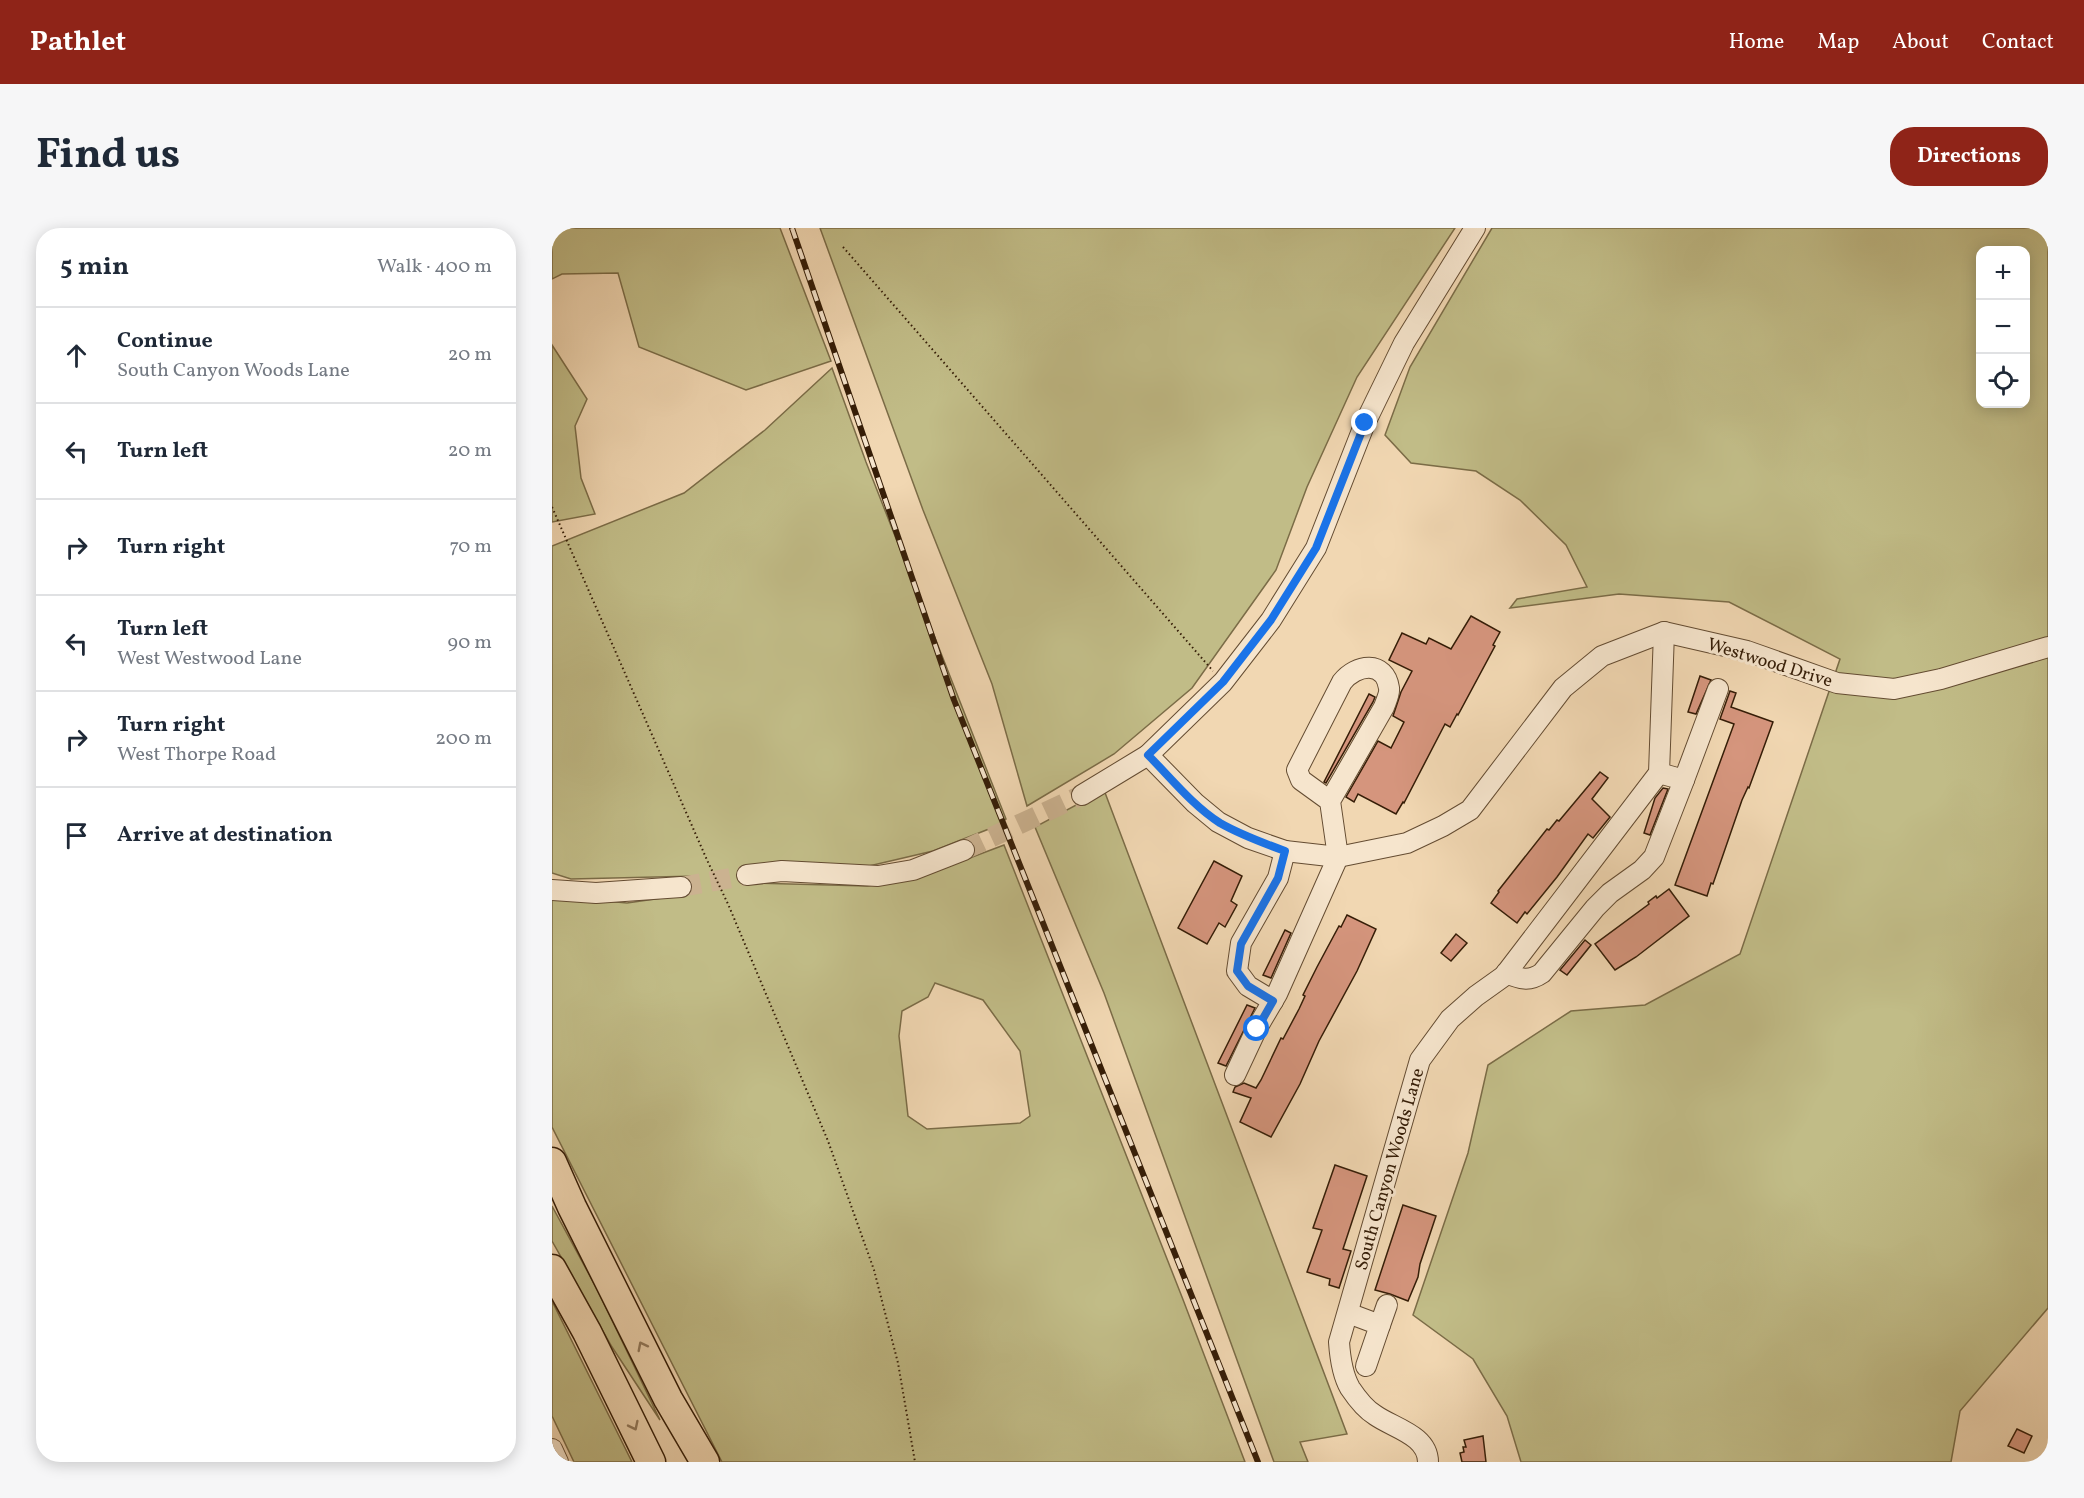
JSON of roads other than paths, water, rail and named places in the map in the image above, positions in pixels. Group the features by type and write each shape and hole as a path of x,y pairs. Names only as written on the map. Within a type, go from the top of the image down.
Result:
{"highway":[{"path":"552,1162 572,1207 668,1399 705,1462"},
{"path":"552,1174 572,1207"},
{"path":"552,1269 587,1332 651,1462"},
{"path":"668,1399 692,1462"}],"street":[{"path":"1082,795 1148,755 1223,682 1271,620 1316,548 1365,423 1400,353 1475,228"},
{"path":"1148,755 1218,822 1248,838 1285,851 1338,857 1407,843 1470,810 1563,688 1602,656 1664,632 1659,773 1684,780"},
{"name":"Westwood Drive","path":"1664,632 1747,651 1837,683 1894,689 1941,679 2048,647"},
{"path":"1235,1075 1273,1001 1338,857 1330,801 1384,707 1390,690 1385,678 1378,670 1367,667 1358,668 1349,673 1342,682 1297,770 1301,780 1330,801"},
{"path":"1506,973 1526,980 1542,973 1603,899 1642,870 1654,857 1718,689"},
{"name":"South Canyon Woods Lane","path":"1428,1462 1424,1446 1411,1435 1373,1414 1349,1386 1341,1364 1339,1342 1420,1060 1450,1020 1506,973 1659,773"},
{"path":"747,876 782,871 878,876 913,870 964,850"},
{"path":"1273,1001 1248,986 1237,971 1241,944 1278,878 1285,851"},
{"path":"552,890 596,893 681,887"},
{"path":"1550,915 1574,933"},
{"path":"1366,1366 1387,1305"},
{"path":"1348,1313 1380,1325"},
{"path":"552,1449 558,1462"}],"tunnel":[{"path":"964,850 1082,795"},
{"path":"681,887 747,875"}],"railway":[{"path":"792,228 954,700 1258,1462"}]}
